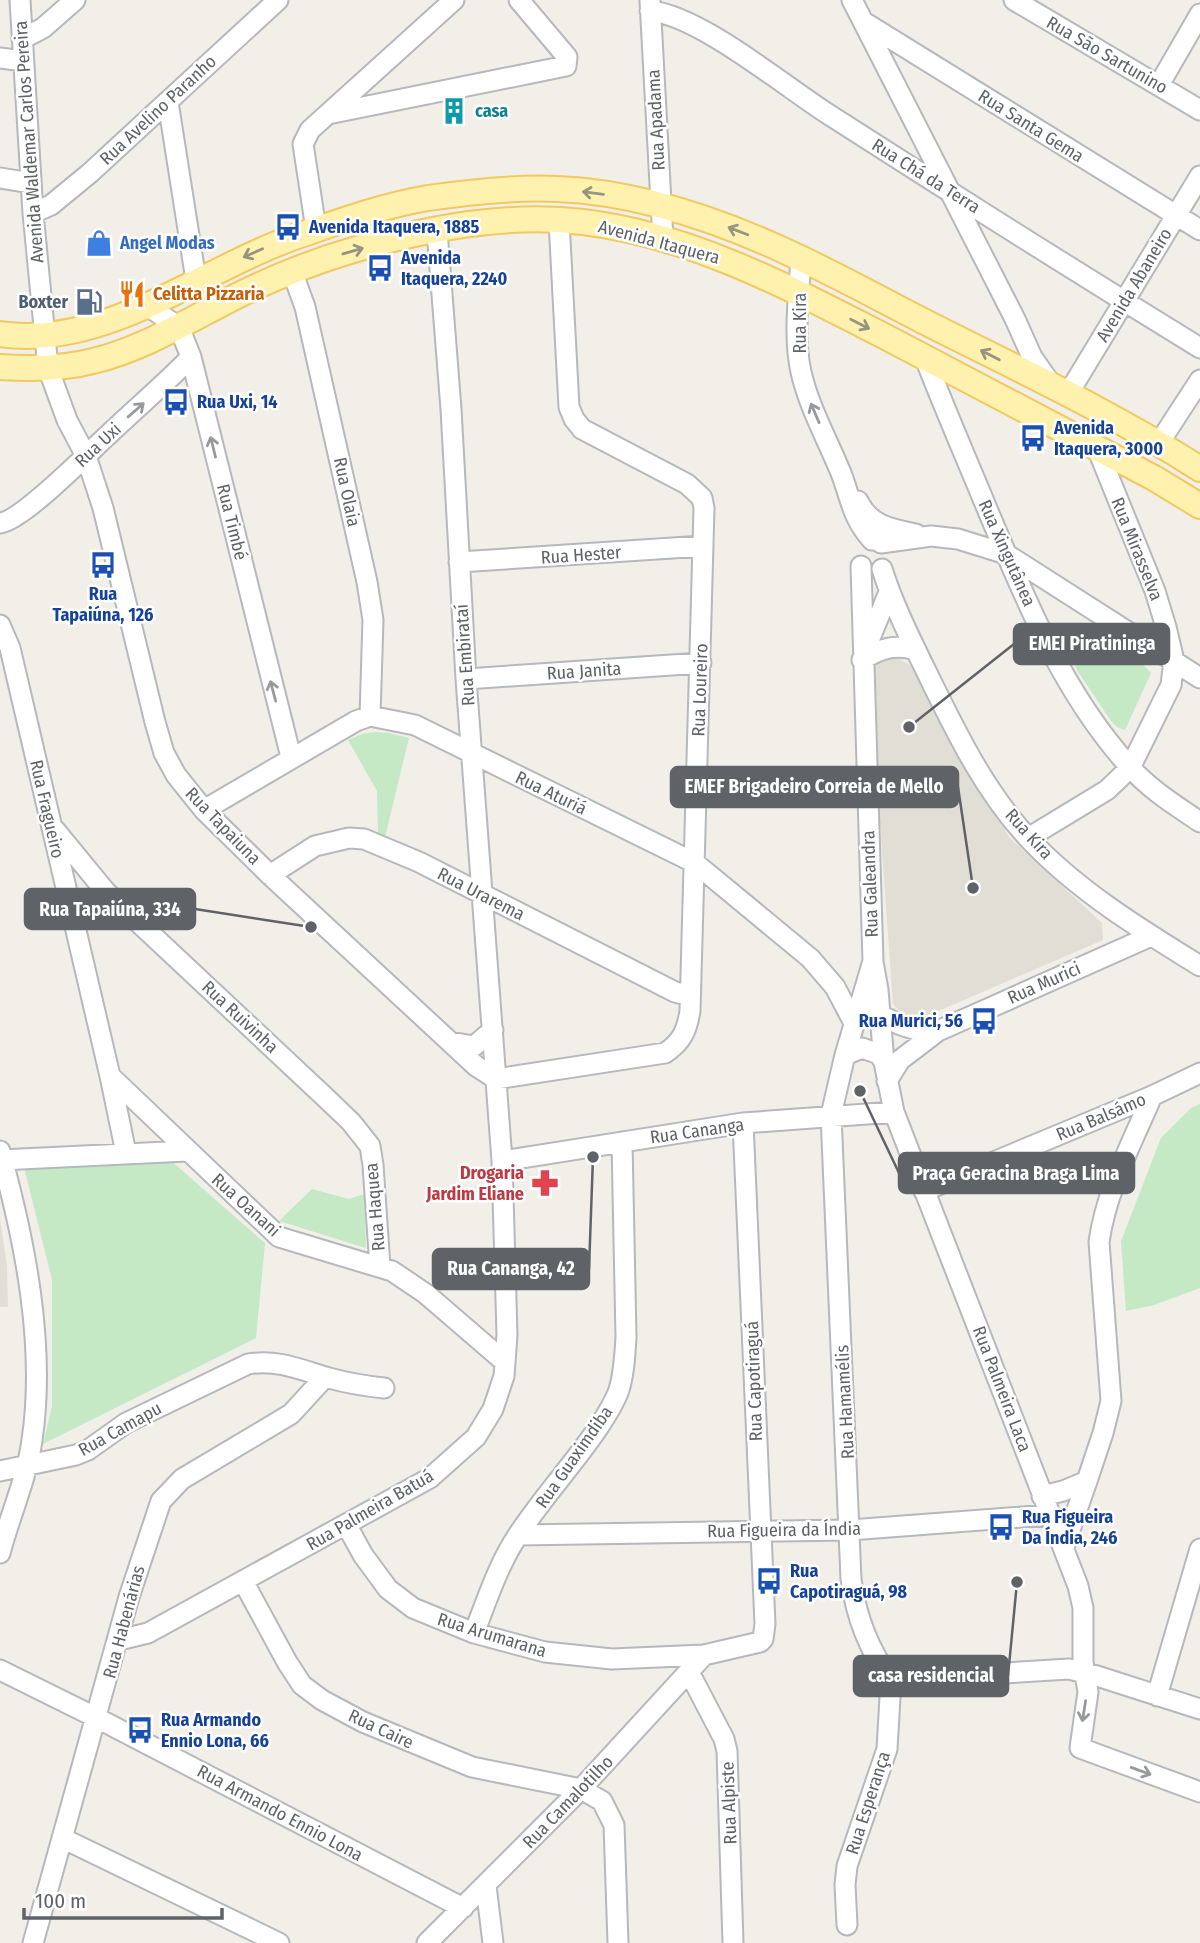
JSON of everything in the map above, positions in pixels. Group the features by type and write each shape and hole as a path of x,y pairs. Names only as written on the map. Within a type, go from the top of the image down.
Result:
{"main road":[{"name":"Avenida Itaquera","path":"0,334 44,337 102,324 254,252 372,211 427,198 519,189 559,189 660,205 742,232 801,258 1060,390 1159,443 1200,469"},
{"name":"Avenida Itaquera","path":"0,367 48,368 91,362 122,353 292,271 350,251 437,231 518,221 559,220 606,226 663,239 731,262 799,293 925,358 1154,478 1200,506"},
{"path":"1154,478 1162,477 1174,481 1200,494"}],"street":[{"name":"Avenida Waldemar Carlos Pereira","path":"20,0 33,213 48,368"},
{"path":"22,39 43,28 75,0"},
{"name":"Rua Avelino Paranho","path":"33,213 51,205 278,0"},
{"path":"316,229 303,144 310,130 454,0"},
{"path":"328,114 566,65 567,57 519,0"},
{"path":"852,0 1032,357 1060,390"},
{"name":"Rua São Sartunino","path":"1014,0 1200,110"},
{"name":"Rua Chá da Terra","path":"650,6 689,23 721,42 950,192 1200,348"},
{"name":"Rua Apadama","path":"650,6 663,239"},
{"path":"1159,85 1200,14"},
{"name":"Rua Santa Gema","path":"863,21 1200,230"},
{"path":"0,58 23,61"},
{"path":"168,102 196,280"},
{"name":"Avenida Abaneiro","path":"1060,390 1125,301 1200,176"},
{"path":"0,178 31,183"},
{"name":"Rua Loureiro","path":"496,1079 665,1053 682,1039 688,1024 691,996 704,508 702,498 688,484 582,429 573,419 569,407 559,220"},
{"name":"Rua Embirataí","path":"437,231 451,410 466,679 496,1079"},
{"name":"Rua Kira","path":"801,258 798,337 800,369 807,396 842,476 854,515 877,542"},
{"name":"Rua Olaia","path":"292,271 305,307 367,582 373,620 370,716"},
{"path":"146,305 179,327"},
{"name":"Rua Timbé","path":"179,327 191,357 290,757"},
{"name":"Rua Uxi","path":"0,523 15,517 58,482 155,394 191,357"},
{"name":"Rua Xingutânea","path":"925,358 1006,554 1060,671 1089,717 1130,768 1200,822"},
{"name":"Rua Tapaiuna","path":"48,368 67,420 86,456 103,508 155,722 164,753 176,775 204,810 270,875 450,1042 496,1079"},
{"path":"1159,443 1200,380"},
{"name":"Rua Mirasselva","path":"1028,838 1107,790 1130,768 1171,685 1174,661 1155,591 1097,448"},
{"path":"842,476 862,510 885,528 958,539 1006,554 1200,678"},
{"path":"877,542 888,550 889,555 882,569 869,571 861,566 857,557 860,548 877,542 931,536"},
{"name":"Rua Hester","path":"459,562 703,546"},
{"name":"Rua Galeandra","path":"845,1055 873,961 861,566"},
{"name":"Rua Kira","path":"882,569 889,592 916,650 970,758 1028,838 1061,870 1116,913 1200,966"},
{"name":"Rua Galeandra","path":"862,659 889,592"},
{"name":"Rua Fragueiro","path":"0,625 10,648 126,1153"},
{"path":"862,659 892,646 916,650"},
{"name":"Rua Janita","path":"466,679 701,663"},
{"path":"204,810 290,757 370,716"},
{"name":"Rua Aturiá","path":"370,716 415,725 445,738 472,754 695,863 810,957 856,1017"},
{"name":"Rua Ruivinha","path":"50,824 106,892 351,1122 369,1146"},
{"name":"Rua Urarema","path":"270,875 314,846 349,838 364,839 419,862 675,992 691,996"},
{"path":"72,913 106,892"},
{"name":"Rua Murici","path":"886,1071 938,1031 1151,936"},
{"name":"Rua Palmeira Laca","path":"873,961 886,1071 894,1112 1049,1515 1079,1586 1083,1608 1084,1672 1088,1692 1079,1745 1082,1750 1200,1792"},
{"path":"856,1017 870,1010 907,1029 938,1031"},
{"path":"450,1042 474,1046 493,1030"},
{"path":"845,1055 862,1048 871,1049 879,1054 886,1071"},
{"name":"Rua Hamamélis","path":"845,1055 831,1115 851,1579 855,1609 875,1658 891,1681"},
{"name":"Rua Balsámo","path":"924,1191 1153,1096 1200,1073"},
{"path":"110,1076 187,1151"},
{"name":"Rua Palmeira Batuá","path":"119,1640 148,1633 430,1478 476,1437 499,1394 507,1335 502,1161 496,1079"},
{"path":"1063,1547 1103,1433 1111,1401 1099,1242 1102,1222 1129,1148 1153,1096"},
{"name":"Rua Cananga","path":"502,1161 743,1124 894,1112"},
{"path":"1100,1118 1118,1127 1129,1148"},
{"name":"Rua Capotiraguá","path":"743,1124 765,1624 763,1639"},
{"name":"Rua Guaximdiba","path":"474,1633 496,1575 518,1535 591,1438 619,1391 626,1338 622,1142"},
{"name":"Rua Haquea","path":"369,1146 373,1165 380,1267"},
{"path":"0,1553 27,1464 35,1408 30,1289 1,1157 187,1151"},
{"name":"Rua Oanani","path":"187,1151 279,1237 380,1267 408,1280 505,1362"},
{"name":"Rua Camapu","path":"0,1471 89,1450 126,1423 248,1364 283,1363 326,1377 384,1388"},
{"name":"Rua Habenárias","path":"33,1943 130,1597 161,1501 181,1479 291,1413 326,1377"},
{"path":"1042,1496 1087,1481"},
{"name":"Rua Figueira da Índia","path":"518,1535 850,1530 1049,1515"},
{"name":"Rua Arumarana","path":"346,1524 363,1555 388,1589 413,1608 474,1633 545,1652 612,1659 704,1655 751,1646 763,1639"},
{"path":"1157,1696 1200,1549"},
{"name":"Rua Caire","path":"243,1581 302,1685 322,1700 363,1722 472,1767 581,1790"},
{"name":"Rua Camalotilho","path":"427,1943 581,1790 704,1655"},
{"path":"891,1681 1053,1669 1084,1672 1200,1709"},
{"name":"Rua Armando Ennio Lona","path":"0,1670 463,1909"},
{"name":"Rua Alpiste","path":"689,1672 724,1739 727,1751 733,1943"},
{"name":"Rua Esperança","path":"847,1925 847,1866 887,1749 891,1681"},
{"path":"581,1790 602,1801 614,1825 618,1943"},
{"path":"62,1838 279,1943"},
{"path":"486,1886 493,1943"}],"shaded area":[{"path":"892,655 910,665 1009,837 1102,923 1103,940 922,1018 903,1015 893,1004 869,669"},
{"path":"0,1219 7,1266 8,1307 0,1307"}],"green space":[{"path":"1073,625 1092,630 1115,643 1151,673 1125,730 1111,721 1077,670 1064,639 1067,630"},
{"path":"374,732 409,738 385,837 378,834 377,791 348,740"},
{"path":"1200,1104 1200,1288 1154,1305 1126,1311 1121,1241 1161,1138 1191,1108"},
{"path":"169,1159 265,1243 256,1338 43,1444 52,1406 52,1280 24,1167"},
{"path":"312,1189 349,1199 364,1194 366,1248 279,1221"}],"place":[{"name":"casa","path":"454,111"},
{"name":"Avenida Itaquera, 1885","path":"288,227"},
{"name":"Angel Modas","path":"99,243"},
{"name":"Avenida Itaquera, 2240","path":"380,268"},
{"name":"Celitta Pizzaria","path":"132,294"},
{"name":"Boxter","path":"89,302"},
{"name":"Rua Uxi, 14","path":"176,402"},
{"name":"Avenida Itaquera, 3000","path":"1033,438"},
{"name":"Rua Tapaiúna, 126","path":"103,565"},
{"name":"EMEI Piratininga","path":"909,727"},
{"name":"EMEF Brigadeiro Correia de Mello","path":"973,888"},
{"name":"Rua Tapaiúna, 334","path":"311,927"},
{"name":"Rua Murici, 56","path":"984,1021"},
{"name":"Praça Geracina Braga Lima","path":"860,1091"},
{"name":"Rua Cananga, 42","path":"593,1157"},
{"name":"Drogaria Jardim Eliane","path":"545,1183"},
{"name":"Rua Figueira Da Índia, 246","path":"1001,1527"},
{"name":"Rua Capotiraguá, 98","path":"769,1581"},
{"name":"casa residencial","path":"1017,1582"},
{"name":"Rua Armando Ennio Lona, 66","path":"140,1730"}]}
